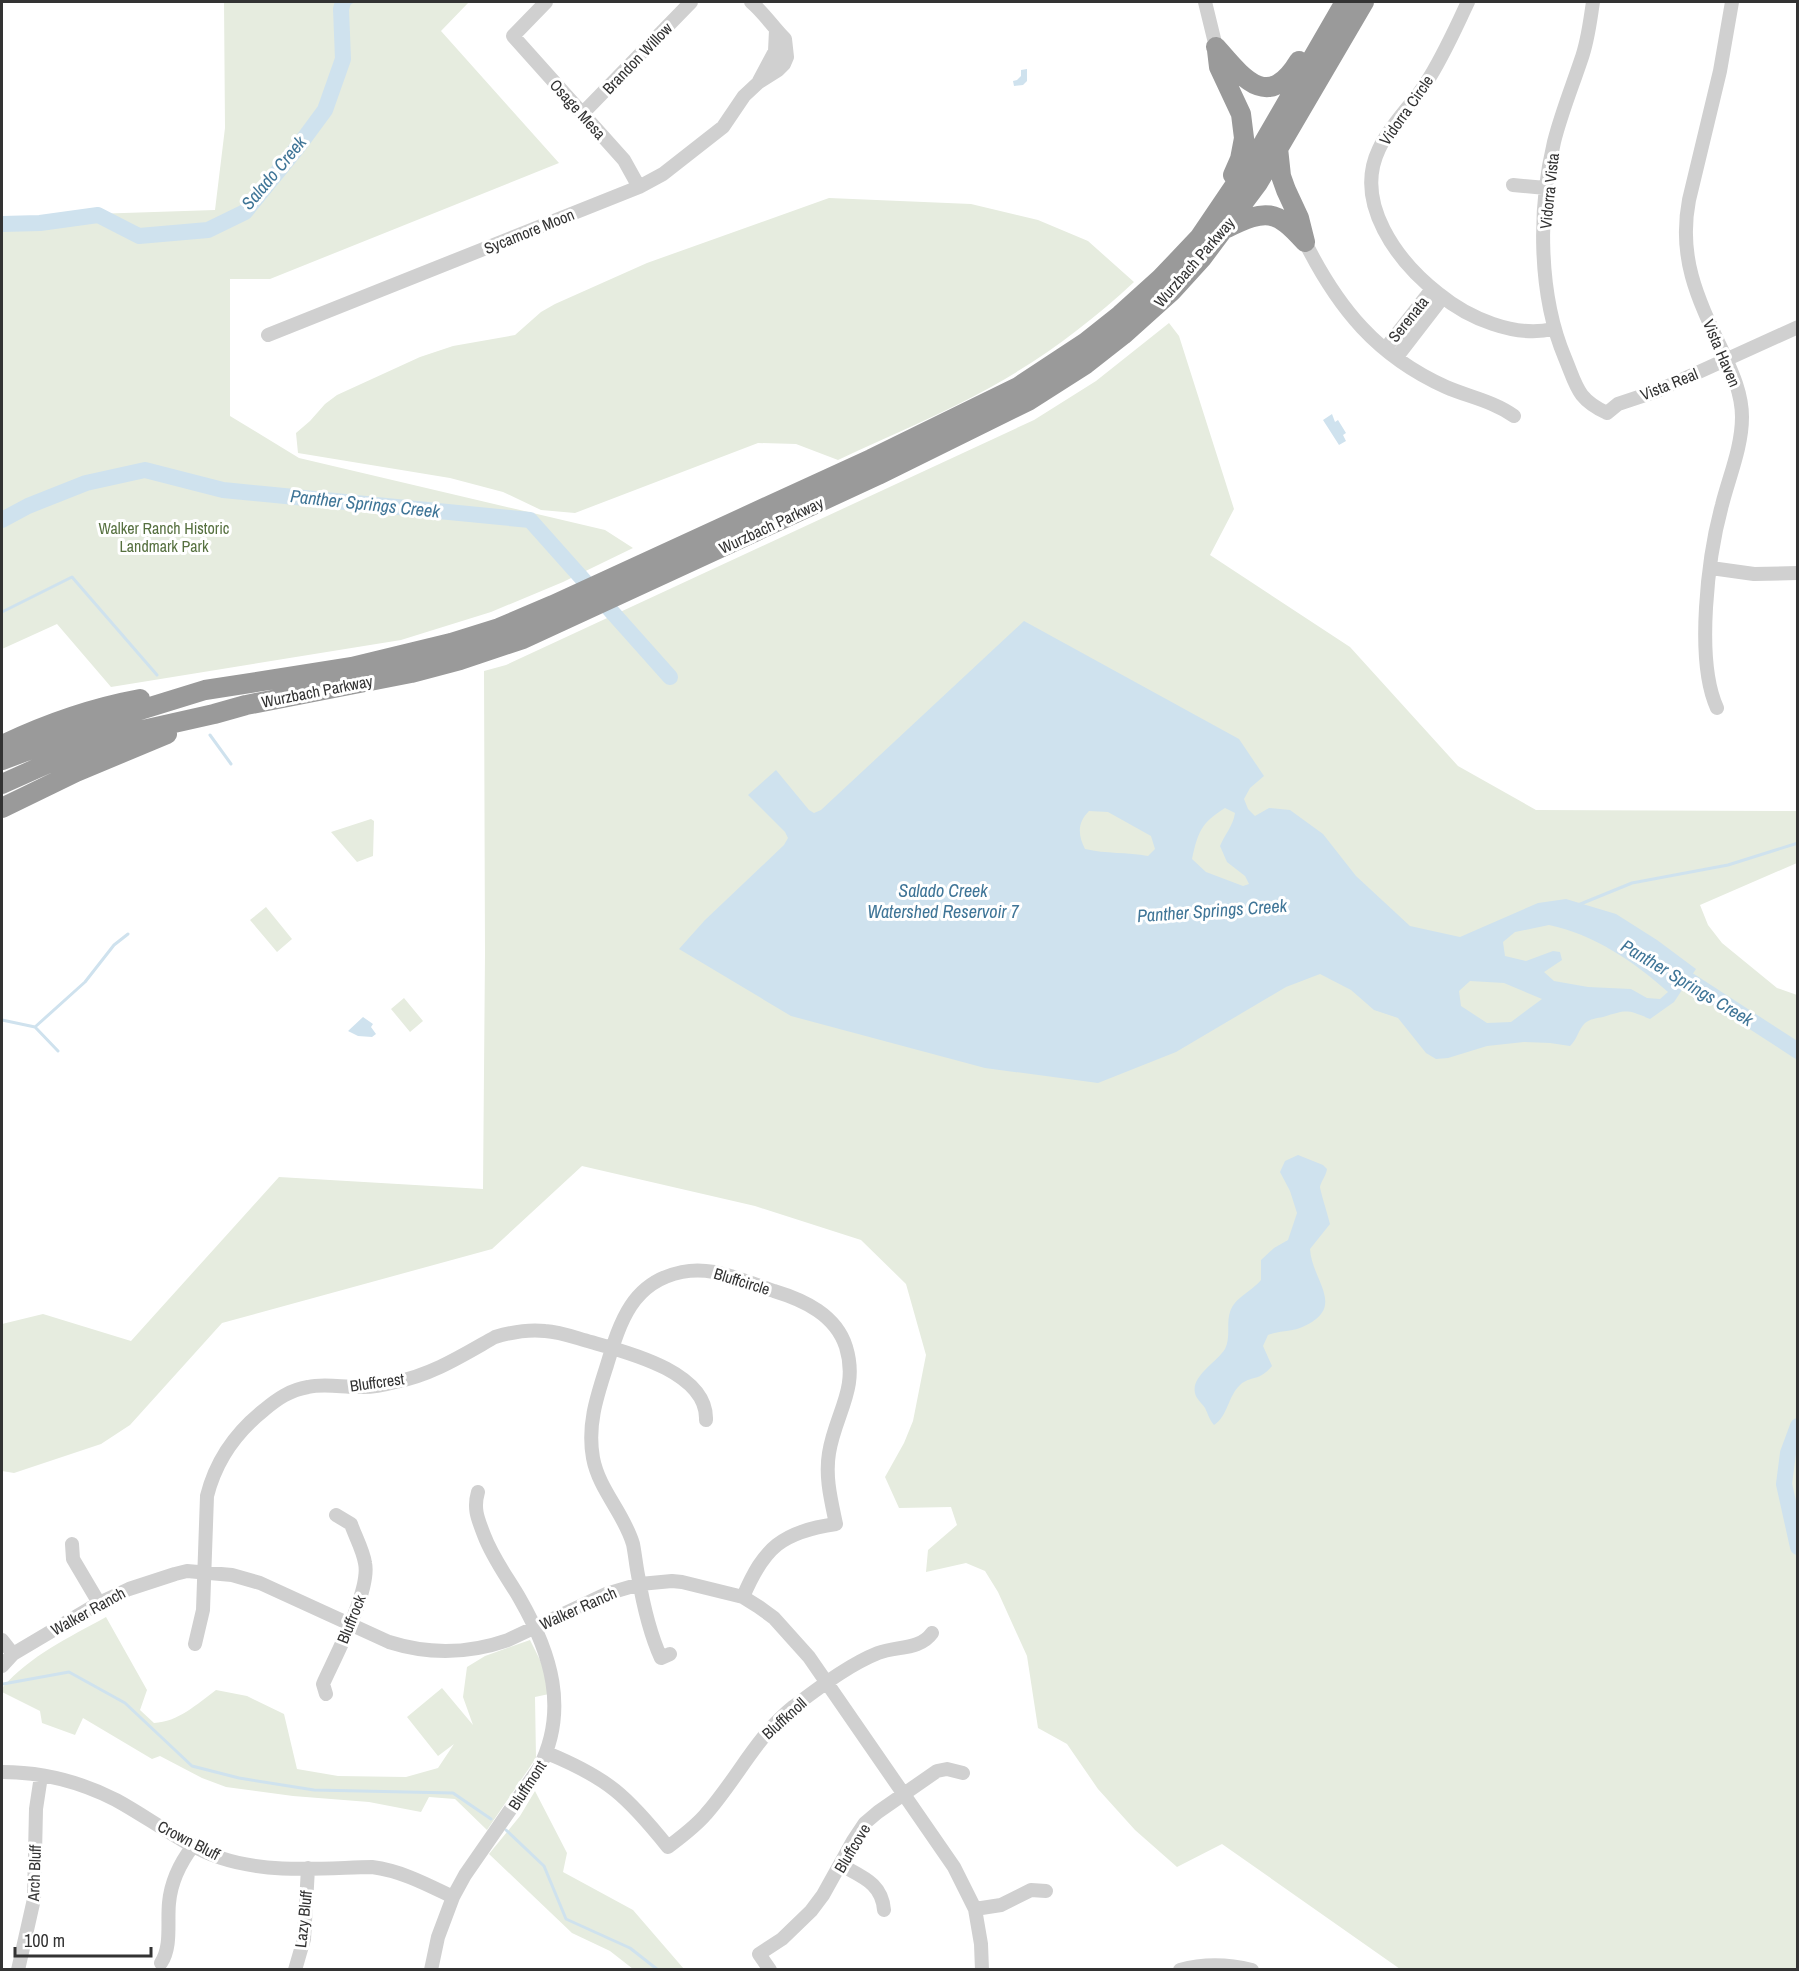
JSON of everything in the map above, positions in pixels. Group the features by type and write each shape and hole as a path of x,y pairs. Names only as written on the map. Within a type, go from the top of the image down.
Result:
{"highway":[{"path":"1216,47 1252,84 1263,88 1278,85 1293,71 1336,2"},
{"name":"Wurzbach Parkway","path":"1221,221 1263,142 1345,2"},
{"name":"Wurzbach Parkway","path":"2,784 80,749 134,732 246,705 411,673 523,639 878,476 1028,401 1086,364 1123,335 1199,238 1221,221 1258,183 1364,2"},
{"path":"1216,47 1219,67 1241,114 1244,138 1221,221 1246,219 1263,214 1276,217 1290,225 1305,242"},
{"path":"1278,148 1281,176 1299,218 1305,242"},
{"name":"Wurzbach Parkway","path":"2,760 114,718 205,690 396,657 499,628 871,459 1018,387 1152,298"},
{"path":"2,744 38,728 100,706 205,690"},
{"path":"2,808 76,772 214,714"}],"street":[{"name":"Osage Mesa","path":"546,2 513,36 624,160 639,187"},
{"name":"Brandon Willow","path":"582,114 691,2"},
{"name":"Sycamore Moon","path":"268,335 639,187 663,174 723,127 739,103 759,82 775,51 776,30 766,15 751,2"},
{"path":"1205,2 1216,47"},
{"name":"Vidorra Circle","path":"1468,2 1427,82 1384,138 1373,163 1371,191 1380,221 1404,260 1438,293 1473,315 1491,322 1530,331 1542,332 1553,329"},
{"name":"Vidorra Vista","path":"1593,2 1582,57 1554,141 1546,188 1546,281 1553,329 1575,381 1597,399 1607,413"},
{"name":"Vista Haven","path":"1717,708 1709,684 1706,622 1711,567 1721,508 1742,426 1739,392 1727,360 1694,289 1686,257 1685,234 1689,200 1720,71 1732,2"},
{"path":"1514,185 1546,188"},
{"path":"1305,242 1334,295 1362,328 1384,349 1446,387 1496,404 1514,416"},
{"name":"Serenata","path":"1384,349 1415,322 1438,293"},
{"name":"Serenata","path":"1396,358 1415,322"},
{"name":"Vista Real","path":"1607,413 1617,404 1657,391 1797,327"},
{"path":"1711,567 1754,574 1797,573"},
{"name":"Bluffcircle","path":"670,1654 661,1658 654,1643 630,1537 601,1483 591,1447 593,1409 612,1348 626,1313 641,1292 666,1277 691,1271 718,1273 796,1298 821,1312 846,1346 850,1365 850,1386 829,1449 827,1466 828,1485 836,1524 796,1533 773,1547 753,1574 743,1597"},
{"name":"Bluffcrest","path":"195,1644 203,1610 207,1496 211,1479 236,1436 246,1424 279,1397 310,1386 363,1387 398,1382 439,1369 495,1337 515,1331 546,1331 612,1348 661,1366 682,1378 702,1400 707,1412 706,1420"},
{"name":"Bluffmont","path":"431,1970 438,1937 453,1897 465,1875 539,1768 547,1753 555,1721 555,1694 551,1674 534,1627 487,1542 474,1504 478,1492"},
{"name":"Bluffrock","path":"326,1694 323,1684 366,1581 365,1563 351,1524 336,1515"},
{"path":"72,1544 74,1559 99,1603"},
{"name":"Walker Ranch","path":"2,1666 13,1654 99,1603 129,1589 187,1571 232,1575 260,1583 389,1642 423,1651 440,1652 457,1652 491,1646 606,1594 640,1584 682,1582 743,1597 774,1618 809,1658 954,1867 975,1910 981,1944 982,1970"},
{"name":"Bluffknoll","path":"547,1753 577,1765 611,1785 640,1812 668,1847 706,1814 758,1743 792,1708 867,1658 896,1648 919,1644 927,1640 932,1633"},
{"path":"2,1640 13,1654"},
{"name":"Bluffcove","path":"770,1970 759,1954 782,1939 824,1895 865,1823 937,1771 947,1769 963,1773"},
{"name":"Crown Bluff","path":"2,1772 41,1776 84,1785 116,1800 193,1846 236,1862 269,1867 386,1869 414,1878 453,1897"},
{"name":"Arch Bluff","path":"18,1970 34,1899 36,1809 41,1776"},
{"path":"161,1963 167,1953 171,1891 180,1864 193,1846"},
{"path":"841,1865 876,1887 883,1898 884,1910"},
{"name":"Lazy Bluff","path":"295,1970 304,1939 308,1868"},
{"path":"975,1910 1000,1905 1031,1890 1046,1891"},
{"path":"1180,1970 1201,1965 1220,1964 1252,1970"}],"green space":[{"name":"Walker Ranch Historic Landmark Park","path":"224,2 469,2 441,31 559,163 270,279 230,279 230,416 299,458 605,530 633,548 563,582 491,612 401,640 111,687 57,624 2,649 2,217 215,210 225,128"},
{"path":"829,198 971,204 1038,220 1088,241 1134,282 1066,339 1010,376 954,406 838,460 796,444 758,443 575,513 541,510 503,492 450,478 298,453 296,433 337,395 420,357 453,346 515,335 541,312 555,304 647,263"},
{"path":"1169,323 1179,336 1234,509 1210,555 1350,647 1458,766 1536,810 1797,811 1797,863 1700,905 1708,925 1722,943 1777,988 1797,995 1797,1969 1400,1969 1222,1844 1177,1867 1135,1830 1098,1789 1067,1744 1038,1728 1027,1656 998,1592 985,1571 966,1563 926,1572 928,1550 957,1525 951,1507 899,1508 885,1477 913,1421 926,1355 906,1284 861,1240 755,1206 582,1166 492,1249 222,1323 130,1425 101,1444 14,1473 2,1471 2,1324 43,1314 131,1341 279,1177 483,1189 484,671 506,665 1034,420 1096,381"},
{"path":"371,819 374,821 373,856 357,862 331,832"},
{"path":"266,907 292,939 277,952 250,920"},
{"path":"404,998 423,1021 410,1032 391,1009"},
{"path":"106,1617 147,1690 140,1710 154,1723 179,1716 216,1690 247,1696 284,1714 297,1769 338,1776 406,1777 438,1768 454,1744 438,1756 407,1717 442,1688 473,1725 463,1697 467,1667 485,1656 530,1640 545,1670 549,1694 535,1697 536,1758 487,1830 455,1799 429,1797 421,1812 369,1802 293,1796 226,1787 202,1778 160,1756 152,1759 83,1718 75,1735 42,1723 40,1711 2,1692 2,1688 25,1666 64,1640"},
{"path":"535,1791 567,1853 563,1872 633,1910 684,1969 633,1969 610,1951 572,1933 489,1854 520,1816"}],"water":[{"path":"1027,69 1027,81 1023,85 1014,86 1013,81 1021,76 1021,70"},
{"path":"1332,414 1335,422 1338,420 1346,433 1343,435 1346,441 1339,445 1323,420"},
{"name":"Salado Creek Watershed Reservoir 7","path":"1024,621 1239,739 1264,776 1250,788 1244,799 1248,809 1255,816 1269,808 1290,810 1323,834 1356,876 1410,926 1460,937 1538,903 1566,899 1616,914 1657,940 1696,969 1674,1002 1650,1019 1636,1013 1626,1012 1591,1020 1585,1023 1570,1046 1524,1042 1487,1046 1448,1058 1436,1059 1426,1053 1398,1018 1374,1010 1351,990 1320,974 1286,987 1176,1052 1098,1083 985,1068 791,1016 679,949 705,920 784,845 788,838 785,832 748,795 776,770 809,810 814,813 821,810","holes":["1225,808 1235,813 1220,846 1227,862 1245,876 1249,884 1243,886 1206,872 1192,859 1202,829 1211,818","1089,811 1108,812 1151,836 1155,849 1148,856 1085,849 1080,829","1549,925 1582,935 1627,960 1668,992 1660,999 1647,998 1631,989 1588,987 1554,981 1544,972 1562,960 1560,952 1553,951 1526,961 1505,956 1503,942 1515,932","1470,981 1504,983 1542,999 1511,1022 1487,1023 1461,1006 1459,991"]},
{"path":"363,1017 373,1024 371,1027 376,1034 372,1037 358,1036 348,1031"},
{"path":"1298,1155 1323,1165 1327,1169 1320,1187 1330,1224 1310,1249 1324,1293 1323,1312 1315,1320 1300,1328 1268,1335 1263,1346 1272,1366 1263,1374 1240,1385 1219,1421 1214,1425 1195,1393 1195,1387 1201,1375 1225,1349 1232,1307 1239,1298 1261,1280 1261,1260 1274,1248 1288,1240 1297,1213 1290,1191 1280,1172 1285,1161"}],"waterway":[{"name":"Salado Creek","path":"2,224 40,223 98,215 139,236 208,230 245,212 325,110 343,59 341,9 343,2"},
{"path":"341,9 352,2"},
{"name":"Panther Springs Creek","path":"2,520 28,506 86,483 145,470 223,490 530,520 670,677"},
{"path":"2,612 72,577 157,675"},
{"path":"210,735 231,764"},
{"path":"1578,905 1632,883 1728,865 1798,843"},
{"path":"2,1020 35,1027 85,982 114,945 128,934"},
{"name":"Panther Springs Creek","path":"1670,968 1798,1051"},
{"path":"35,1027 58,1051"},
{"name":"Panther Springs Creek","path":"1798,1426 1788,1453 1784,1484 1798,1547"},
{"path":"3,1684 69,1672 125,1703 192,1766 239,1778 314,1790 453,1793 491,1819"},
{"path":"506,1830 544,1866 566,1919 630,1948 658,1970"}]}
